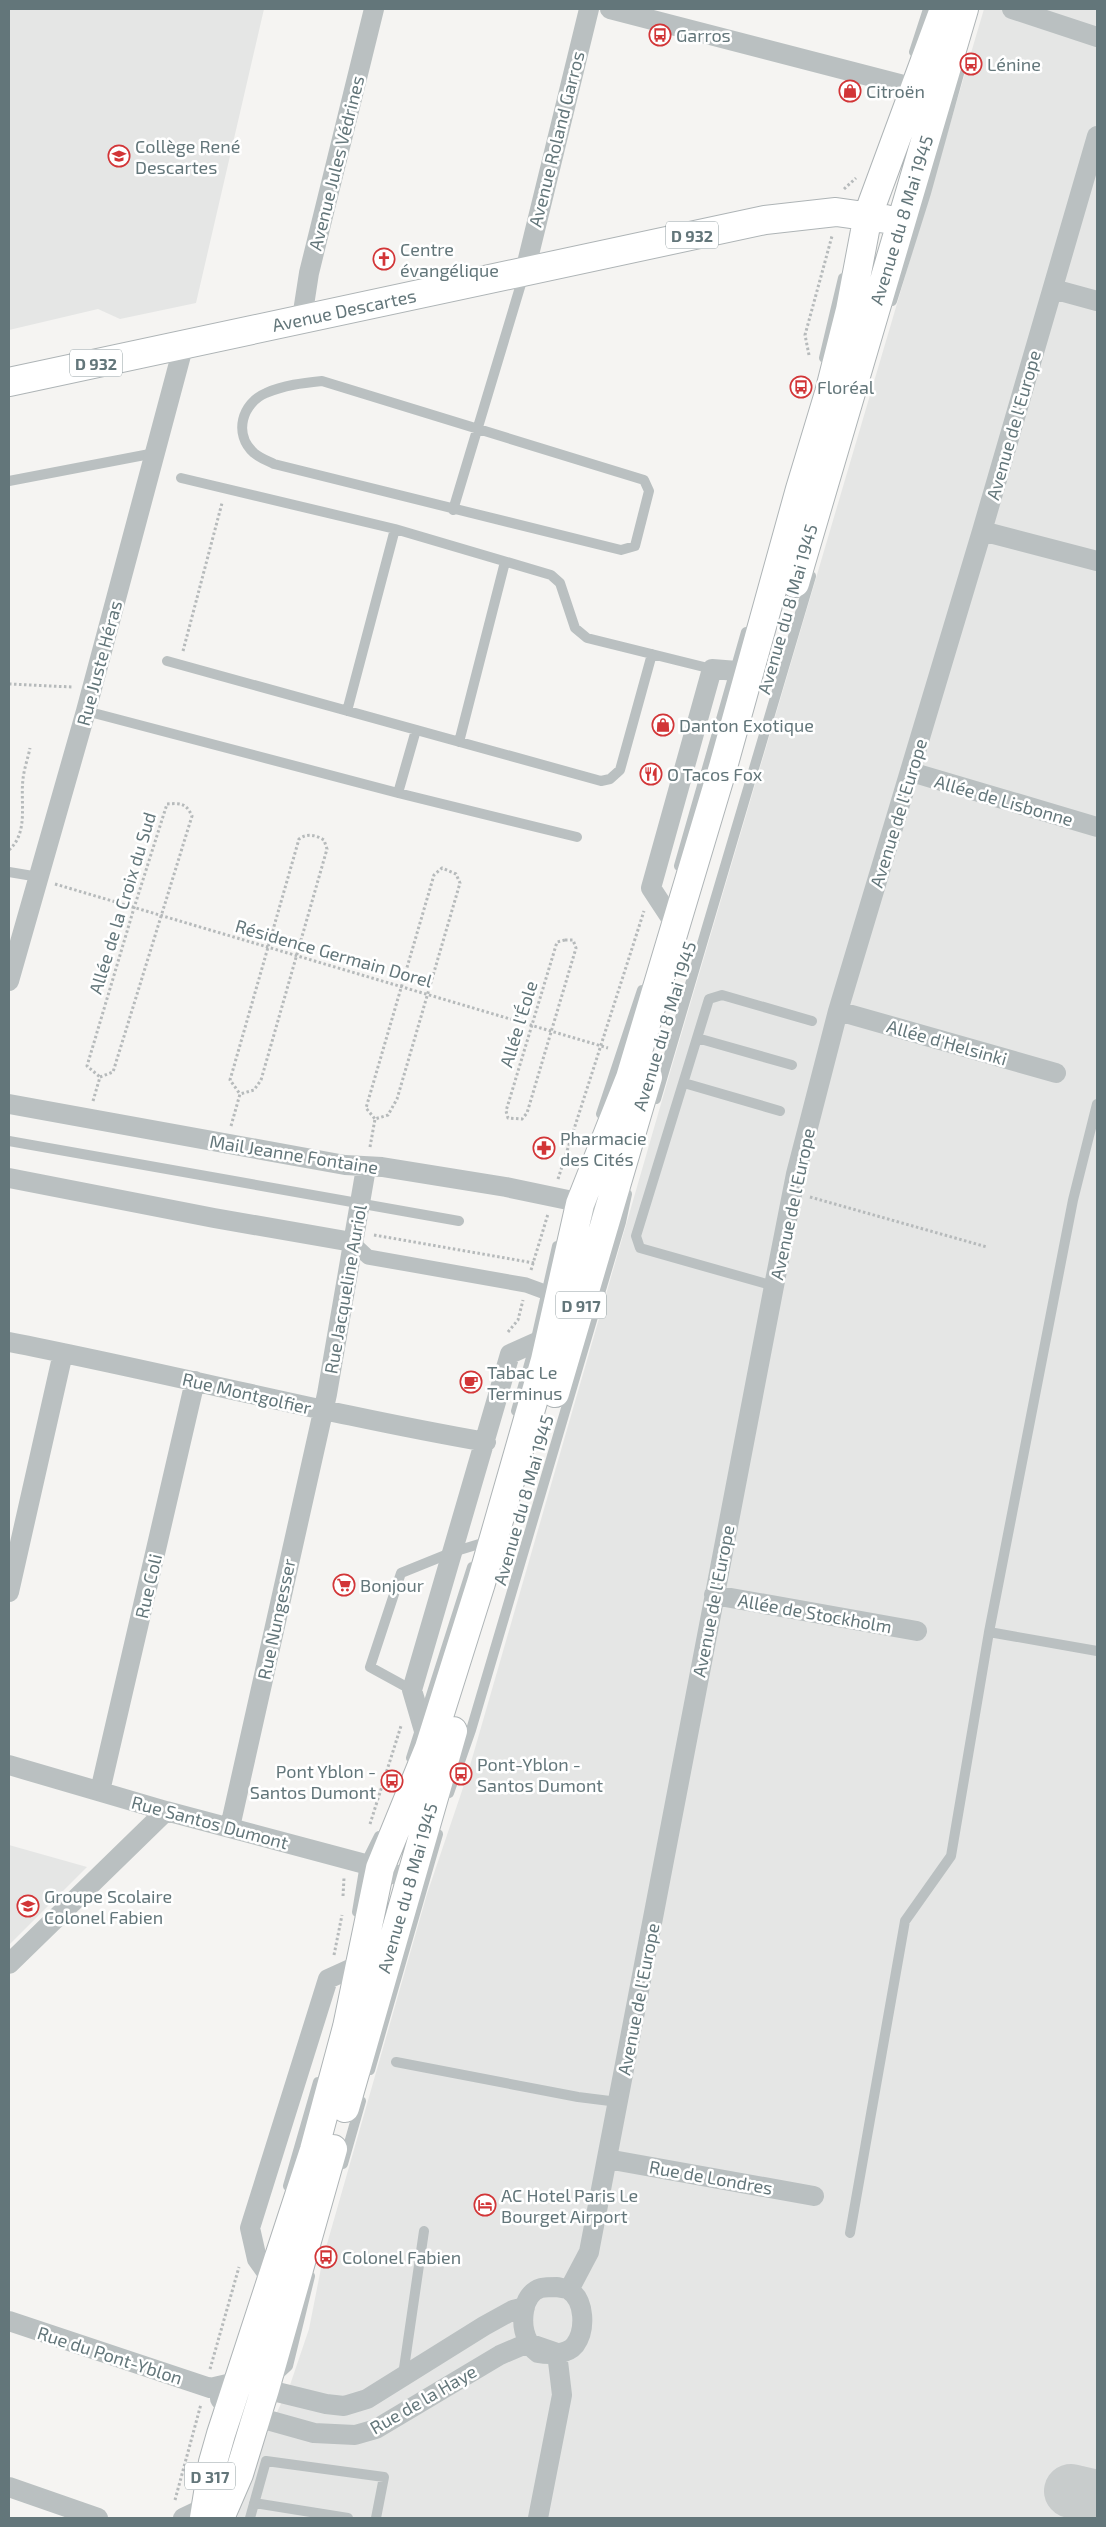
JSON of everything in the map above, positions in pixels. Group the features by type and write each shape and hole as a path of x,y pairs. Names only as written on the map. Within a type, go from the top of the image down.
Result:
{"main road":[{"name":"Avenue du 8 Mai 1945","path":"236,2382 264,2279 314,2150 347,2027 346,1970 373,1866 425,1736 542,1340 568,1201 630,1078 668,916 829,394 850,310 864,215 905,86 944,9"},
{"name":"Avenue du 8 Mai 1945","path":"265,2389 411,1880 442,1764 513,1537 607,1214 908,223 964,9"},
{"name":"Avenue Descartes","path":"9,382 765,220 836,212 908,223"},
{"name":"D 317","path":"203,2515 213,2462 236,2382"},
{"name":"D 317","path":"203,2515 239,2474 265,2389"}],"street":[{"name":"Avenue Jules Védrines","path":"302,318 309,273 374,9"},
{"name":"Avenue Roland Garros","path":"525,270 589,9"},
{"path":"610,9 905,86"},
{"path":"1012,9 1097,37"},
{"name":"Avenue de l'Europe","path":"569,2290 589,2252 792,1192 838,1011 911,772 1097,136"},
{"path":"1053,289 1097,302"},
{"name":"Rue Juste Héras","path":"9,981 86,711 184,344"},
{"path":"982,531 1097,561"},
{"path":"668,916 651,888 712,668"},
{"name":"Avenue du 8 Mai 1945","path":"712,668 743,671"},
{"name":"Allée de Lisbonne","path":"911,772 1097,828"},
{"name":"Allée d'Helsinki","path":"838,1011 1056,1073"},
{"name":"Mail Jeanne Fontaine","path":"9,1104 366,1168 382,1167 506,1187 568,1201 607,1214"},
{"name":"Rue Jacqueline Auriol","path":"322,1411 366,1168"},
{"path":"9,1178 214,1218 352,1242 368,1257 526,1285 545,1292"},
{"path":"425,1736 412,1690 486,1442 510,1354 542,1340"},
{"name":"Rue Montgolfier","path":"9,1342 195,1381 322,1411 486,1442"},
{"path":"9,1592 63,1352"},
{"name":"Rue Coli","path":"100,1791 195,1381"},
{"name":"Rue Nungesser","path":"230,1827 322,1411"},
{"name":"Allée de Stockholm","path":"714,1595 917,1631"},
{"name":"Rue Santos Dumont","path":"9,1765 166,1811 373,1866 411,1880"},
{"path":"9,1964 166,1811"},
{"name":"Avenue du 8 Mai 1945","path":"264,2279 257,2260 250,2228 346,1970"},
{"name":"Rue de Londres","path":"607,2158 814,2196"},
{"path":"557,2287 569,2290 582,2310 580,2334 575,2345 566,2351 557,2353 528,2342 523,2317 527,2300 540,2288 557,2287"},
{"name":"Rue de la Haye","path":"265,2389 326,2404 344,2406 367,2399 484,2326 513,2310 525,2308"},
{"name":"Rue du Pont-Yblon","path":"9,2321 210,2388"},
{"name":"Rue de la Haye","path":"255,2418 335,2436 355,2435 376,2429 500,2354 528,2342"},
{"path":"538,2518 562,2395 557,2353"},
{"path":"255,2418 228,2409 210,2388 236,2382 265,2389"},
{"path":"383,2389 400,2416"},
{"path":"9,2487 98,2518"}],"lane":[{"path":"912,58 928,9"},
{"path":"888,313 908,223 964,54"},
{"path":"850,252 864,215 888,128"},
{"path":"453,510 525,270"},
{"path":"821,372 845,271"},
{"path":"322,381 644,480 649,490 635,546 621,550 453,510 274,464 255,454 250,448 243,434 244,413 251,402 265,393 292,385 322,381"},
{"path":"9,482 155,453"},
{"path":"784,505 795,468"},
{"path":"181,478 395,529 551,575 560,583 575,628 587,638 712,668"},
{"path":"347,710 395,529"},
{"path":"459,742 505,562"},
{"path":"652,1110 814,566"},
{"path":"675,881 743,671 748,624"},
{"path":"168,661 601,781 610,780 620,770 652,654"},
{"path":"86,711 398,793 577,837"},
{"path":"398,793 416,730"},
{"path":"9,872 39,877"},
{"path":"599,1122 646,976"},
{"path":"774,1286 640,1248 636,1236 709,998 722,995 812,1021"},
{"path":"698,1038 792,1065"},
{"path":"684,1083 780,1111"},
{"path":"850,2233 905,1921 951,1856 990,1632 1073,1200 1097,1104"},
{"path":"9,1141 459,1221"},
{"path":"446,1803 482,1692 621,1222 629,1185"},
{"path":"514,1420 542,1340 545,1292 559,1239"},
{"path":"412,1690 370,1667 401,1573 484,1540"},
{"path":"990,1632 1097,1652"},
{"path":"408,1771 425,1736"},
{"path":"340,2172 441,1821"},
{"path":"356,1920 384,1825"},
{"path":"396,2062 578,2097 618,2102"},
{"path":"286,2195 322,2072"},
{"path":"403,2376 424,2231"},
{"path":"264,2279 272,2241"},
{"path":"265,2389 288,2366 314,2262"},
{"path":"236,2382 236,2357 240,2341"},
{"path":"250,2518 266,2461 384,2477 376,2518"},
{"path":"254,2503 348,2518"}],"path":[{"path":"180,664 226,488"},
{"path":"9,684 92,689"},
{"path":"9,850 14,845 22,828 23,778 30,748"},
{"name":"Allée de la Croix du Sud","path":"181,803 187,806 192,816 113,1072 100,1078 87,1066 167,804 181,803"},
{"path":"315,835 324,840 327,849 261,1080 254,1090 240,1094 230,1080 299,839 303,836 315,835"},
{"path":"366,1168 375,1119 366,1108 434,875 442,868 456,874 460,883 397,1099 388,1115 375,1119"},
{"name":"Résidence Germain Dorel","path":"39,877 58,886 623,1052"},
{"path":"518,1320 526,1285 568,1201 601,1046 651,888"},
{"name":"Allée l'Éole","path":"573,940 576,948 552,1031 526,1112 522,1119 508,1118 506,1111 557,942 573,940"},
{"name":"Allée de la Croix du Sud","path":"89,1119 100,1078"},
{"path":"227,1144 240,1094"},
{"path":"792,1192 987,1247"}],"shaded area":[{"name":"Collège René Descartes","path":"9,9 264,9 196,303 120,319 98,309 9,330"},
{"path":"984,9 1097,9 1097,2518 237,2518 256,2456 290,2385 309,2329 323,2258 427,1894 467,1776 669,1076"},
{"name":"Groupe Scolaire Colonel Fabien","path":"9,1845 87,1867 9,1945"}],"taxiway":[{"path":"1071,2491 1097,2497"}],"place":[{"name":"Garros","path":"660,35"},
{"name":"Lénine","path":"971,64"},
{"name":"Citroën","path":"850,91"},
{"name":"Collège René Descartes","path":"119,156"},
{"name":"Centre évangélique","path":"384,259"},
{"name":"Floréal","path":"801,387"},
{"name":"Danton Exotique","path":"663,725"},
{"name":"O Tacos Fox","path":"651,774"},
{"name":"Pharmacie des Cités","path":"544,1148"},
{"name":"Tabac Le Terminus","path":"471,1382"},
{"name":"Bonjour","path":"344,1585"},
{"name":"Pont-Yblon - Santos Dumont","path":"461,1774"},
{"name":"Pont Yblon - Santos Dumont","path":"392,1781"},
{"name":"Groupe Scolaire Colonel Fabien","path":"28,1906"},
{"name":"AC Hotel Paris Le Bourget Airport","path":"485,2205"},
{"name":"Colonel Fabien","path":"326,2257"}]}
